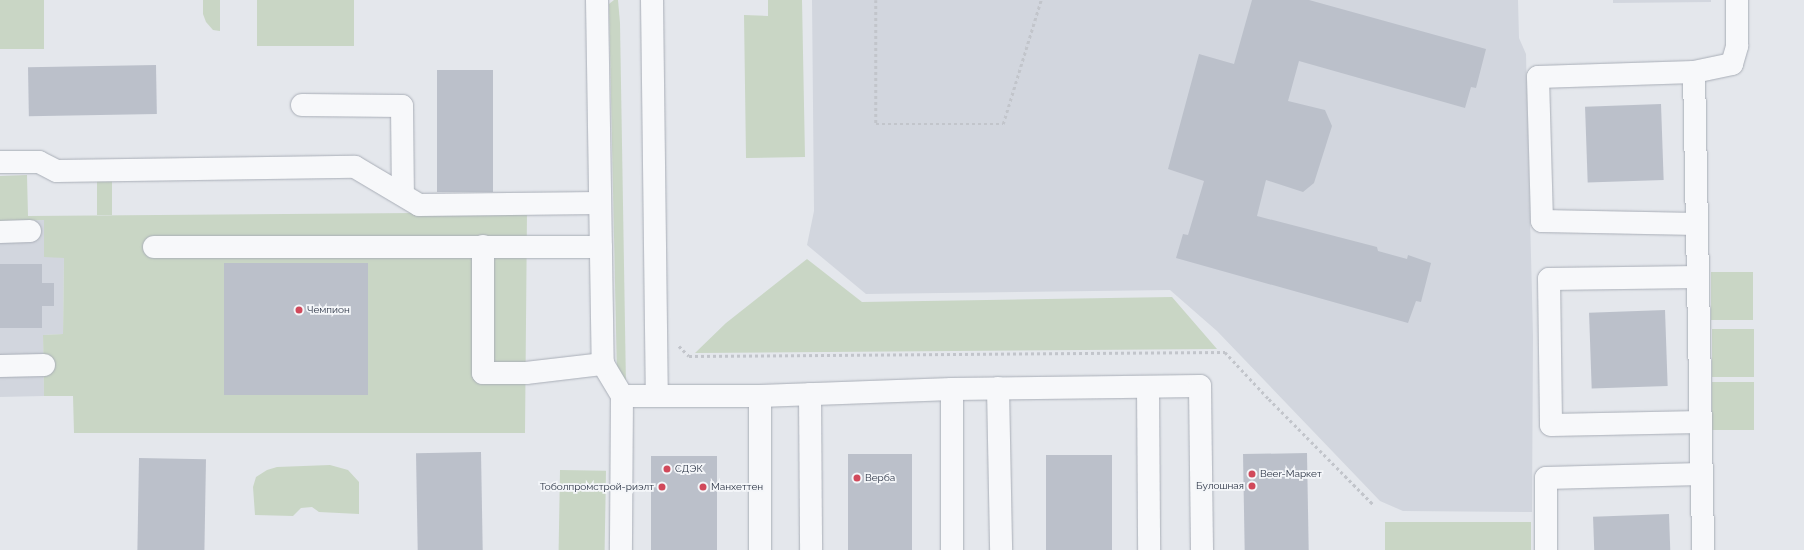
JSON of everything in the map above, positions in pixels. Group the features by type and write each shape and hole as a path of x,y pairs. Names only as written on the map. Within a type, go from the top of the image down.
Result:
{"street":[{"path":"597,0 603,364 622,396 621,550"},
{"path":"652,0 657,396"},
{"path":"1696,224 1542,221 1538,77 1694,72 1732,64 1737,46 1737,0"},
{"path":"1694,72 1703,550"},
{"path":"302,105 402,106 403,196"},
{"path":"0,162 39,162 57,171 355,166 419,205 600,203"},
{"path":"0,232 30,231"},
{"path":"483,246 483,373 526,373 603,364"},
{"path":"154,247 601,247"},
{"path":"1698,277 1549,279 1551,425 1701,422"},
{"path":"0,366 44,366"},
{"path":"622,396 760,396 952,388 1200,386 1202,550"},
{"path":"1148,387 1148,550"},
{"path":"952,388 952,550"},
{"path":"998,388 1001,550"},
{"path":"810,394 811,550"},
{"path":"760,396 760,550"},
{"path":"1546,550 1546,478 1701,474"}],"path":[{"path":"876,0 876,124 1003,124 1041,0"}],"shaded area":[{"path":"812,0 1518,0 1519,38 1526,54 1533,336 1532,512 1403,511 1380,501 1217,331 1170,290 866,294 807,245 814,211"},
{"path":"1613,0 1711,0 1711,2 1613,3"},
{"path":"44,220 44,257 64,257 63,334 43,335 44,396 0,397 0,221"}],"green space":[{"path":"0,0 44,0 44,49 0,49"},
{"path":"203,0 220,0 220,31 213,30 206,22 203,14"},
{"path":"257,0 354,0 354,46 257,46"},
{"path":"614,0 618,0 620,23 626,386 617,376 609,4"},
{"path":"768,0 802,0 805,157 746,158 744,15 768,16"},
{"name":"Чемпион","path":"27,175 28,216 527,212 525,433 74,433 73,396 44,396 43,335 63,334 64,258 44,257 44,220 0,221 0,176"},
{"path":"97,180 112,180 112,215 97,215"},
{"path":"807,259 862,302 1172,297 1217,349 695,353 726,323"},
{"path":"1711,272 1753,272 1753,320 1711,320"},
{"path":"1712,329 1754,329 1754,377 1712,377"},
{"path":"1712,382 1754,382 1754,430 1712,430"},
{"path":"330,465 348,470 359,482 359,514 319,512 312,507 301,508 293,516 255,515 253,487 256,477 267,470 277,467"},
{"path":"560,470 606,471 605,550 559,550"},
{"path":"1385,522 1531,522 1531,550 1385,550"}],"building":[{"path":"1252,0 1309,0 1486,49 1476,88 1471,87 1465,108 1299,61 1288,101 1325,110 1332,126 1314,183 1303,192 1266,180 1257,216 1377,247 1378,251 1407,259 1408,255 1431,263 1421,302 1416,301 1408,323 1176,258 1183,234 1188,235 1204,181 1168,169 1199,54 1234,64"},
{"path":"156,65 157,114 29,116 28,67"},
{"path":"437,70 493,70 493,192 437,192"},
{"path":"1661,104 1664,180 1588,183 1585,107"},
{"path":"224,263 368,263 368,395 224,395"},
{"path":"0,264 42,264 42,283 54,283 54,306 42,306 42,328 0,328"},
{"path":"1665,310 1668,386 1592,389 1589,313"},
{"path":"481,452 483,550 418,550 416,453"},
{"path":"1307,453 1309,550 1245,550 1243,454"},
{"path":"848,454 912,454 912,550 848,550"},
{"path":"1046,455 1112,455 1112,550 1046,550"},
{"path":"651,456 717,456 717,550 651,550"},
{"path":"139,458 206,459 204,550 137,550"},
{"path":"1669,514 1670,550 1594,550 1593,517"}],"place":[{"name":"Чемпион","path":"299,310"},
{"name":"СДЭК","path":"667,469"},
{"name":"Beer-Маркет","path":"1252,474"},
{"name":"Верба","path":"857,478"},
{"name":"Булошная","path":"1252,486"},
{"name":"Тоболпромстрой-риэлт","path":"662,487"},
{"name":"Манхеттен","path":"703,487"}]}
